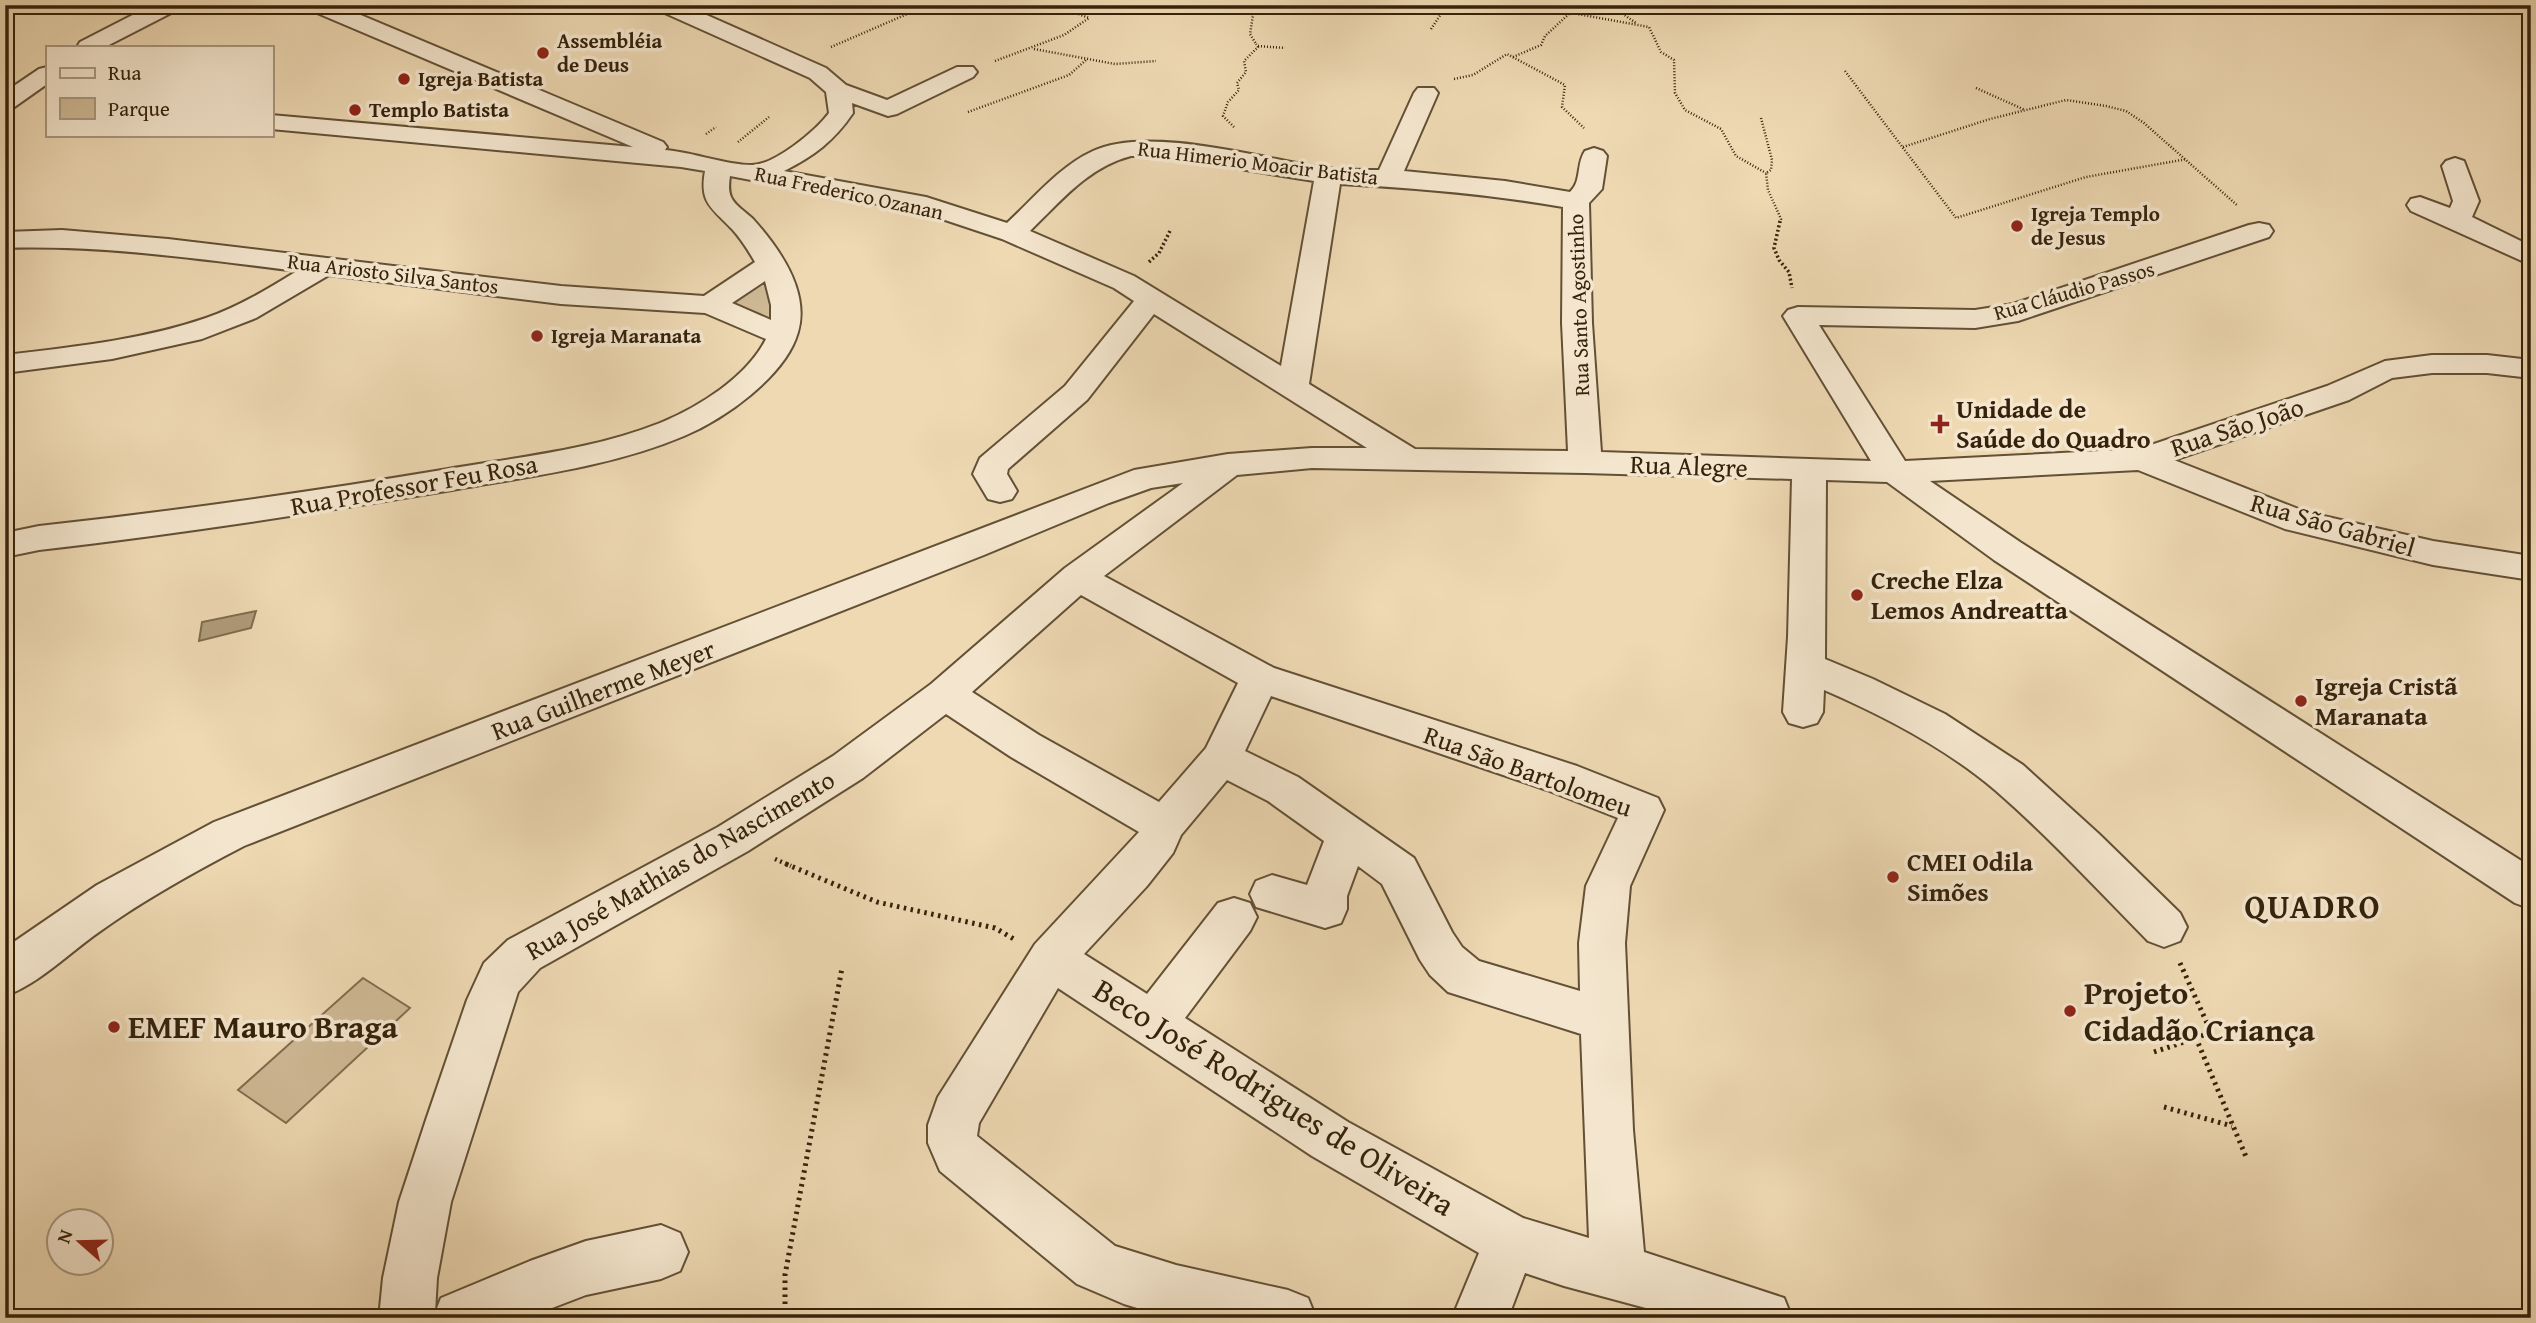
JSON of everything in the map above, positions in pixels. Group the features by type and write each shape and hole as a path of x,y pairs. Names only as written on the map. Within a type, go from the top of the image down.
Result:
{"street":[{"path":"91,46 169,5"},
{"path":"318,5 681,159"},
{"path":"666,5 818,73 838,90 888,109 965,72"},
{"path":"688,15 716,5"},
{"path":"9,97 46,75"},
{"path":"756,174 808,148 829,134 841,113 838,90"},
{"path":"1388,178 1426,93"},
{"path":"9,97 46,99"},
{"name":"Rua Frederico Ozanan","path":"273,122 681,159 926,205 1012,233 1124,282 1408,459"},
{"name":"Rua Himerio Moacir Batista","path":"1012,233 1081,168 1104,155 1130,148 1160,148 1328,176 1388,178 1505,189 1576,201"},
{"name":"Rua Santo Agostinho","path":"1585,462 1577,323 1576,201 1590,189 1594,156"},
{"path":"2455,166 2466,201 2456,220"},
{"name":"Rua Professor Feu Rosa","path":"5,545 39,538 182,521 357,495 608,451 673,429 710,410 768,361 783,335 788,306 782,285 744,226 718,199 715,187 718,167"},
{"path":"1293,386 1328,176"},
{"path":"2420,205 2531,257"},
{"name":"Rua Cláudio Passos","path":"1798,316 1975,319 2018,312 2197,254 2259,230"},
{"name":"Rua Ariosto Silva Santos","path":"5,240 62,238 326,265 561,295 710,305"},
{"path":"5,364 158,342 207,327 277,296 326,265"},
{"path":"710,305 769,265"},
{"path":"1000,491 990,474 992,466 1076,393 1151,299"},
{"path":"710,305 783,335"},
{"path":"1798,316 1895,472 2007,551 2531,890"},
{"name":"Rua São João","path":"1895,472 2142,458 2338,393 2385,370 2432,364 2487,364 2531,369"},
{"path":"1228,466 1311,458 1408,459"},
{"name":"Rua São Gabriel","path":"2142,458 2297,521 2433,553 2531,568"},
{"name":"Rua Alegre","path":"1408,459 1895,472"},
{"name":"Rua José Mathias do Nascimento","path":"407,1318 410,1278 425,1202 491,1000 501,978 524,954 733,839 848,767 945,694 1078,578 1228,466"},
{"name":"Rua Guilherme Meyer","path":"5,975 101,904 168,863 229,834 958,552 1097,495 1146,478 1228,466"},
{"path":"1803,712 1809,470"},
{"name":"Rua São Bartolomeu","path":"1078,578 1260,678 1562,778 1643,810 1608,886 1602,943 1608,1130 1618,1272"},
{"path":"1806,667 1859,689 1931,725 2008,777 2084,847 2164,927"},
{"path":"1260,678 1221,758 1164,826 1131,873 1051,958 956,1114 951,1130 952,1142 958,1153 1096,1265 1124,1277 1176,1292 1288,1318"},
{"path":"945,694 1025,746 1164,826"},
{"path":"1221,758 1283,789 1398,871 1436,946 1446,961 1465,977 1604,1020"},
{"path":"1272,894 1325,909 1325,896 1348,835"},
{"path":"1153,1023 1234,917"},
{"name":"Beco José Rodrigues de Oliveira","path":"1051,958 1330,1139 1511,1241 1564,1259 1618,1272"},
{"path":"1480,1318 1511,1241"},
{"path":"461,1318 530,1288 586,1268 662,1252"},
{"path":"1618,1272 1764,1318"}],"path":[{"path":"795,62 928,5"},
{"path":"965,72 1064,35 1089,18 1055,5"},
{"path":"1244,5 1253,15 1250,34 1258,47 1244,61 1245,72 1237,83 1239,90 1228,102 1223,116 1249,142 1254,163"},
{"path":"1431,29 1441,14 1453,5"},
{"path":"1486,5 1570,12 1649,27 1661,52 1674,60 1675,93 1685,110 1721,129 1736,156 1766,173"},
{"path":"1610,5 1637,24"},
{"path":"1597,11 1604,17"},
{"path":"1513,57 1541,45 1545,36 1570,12"},
{"path":"1256,44 1266,49 1285,48"},
{"path":"1031,49 1115,64 1156,61"},
{"path":"1463,78 1507,54 1565,85 1562,107 1587,131"},
{"path":"968,112 1069,75 1086,60"},
{"path":"1845,71 1956,218 2086,177 2187,159"},
{"path":"1976,88 2026,110"},
{"path":"1903,147 1990,119 2066,100 2126,111 2187,159 2248,215 2259,230"},
{"path":"1761,118 1772,160 1771,170 1766,173"},
{"path":"1766,173 1768,190 1781,219 1774,248 1779,260 1789,272 1798,316"},
{"path":"733,839 843,890 903,910 995,929 1051,958"},
{"path":"2154,1052 2211,1032 2164,927"},
{"path":"785,1318 785,1275 842,968"},
{"path":"2196,1038 2247,1159"},
{"path":"2164,1107 2233,1127"}],"green space":[{"path":"768,279 774,322 726,304"},
{"path":"363,978 410,1008 286,1123 238,1090"}],"shaded area":[{"path":"256,611 251,628 199,641 202,622"}],"place":[{"name":"Assembléia de Deus","path":"543,53"},
{"name":"Igreja Batista","path":"404,79"},
{"name":"Templo Batista","path":"355,110"},
{"name":"Igreja Templo de Jesus","path":"2017,226"},
{"name":"Igreja Maranata","path":"537,336"},
{"name":"Unidade de Saúde do Quadro","path":"1940,424"},
{"name":"Creche Elza Lemos Andreatta","path":"1857,595"},
{"name":"Igreja Cristã Maranata","path":"2301,701"},
{"name":"CMEI Odila Simões","path":"1893,877"},
{"name":"Projeto Cidadão Criança","path":"2070,1011"},
{"name":"EMEF Mauro Braga","path":"114,1027"}],"district":[{"name":"QUADRO","path":"2313,906"}]}
